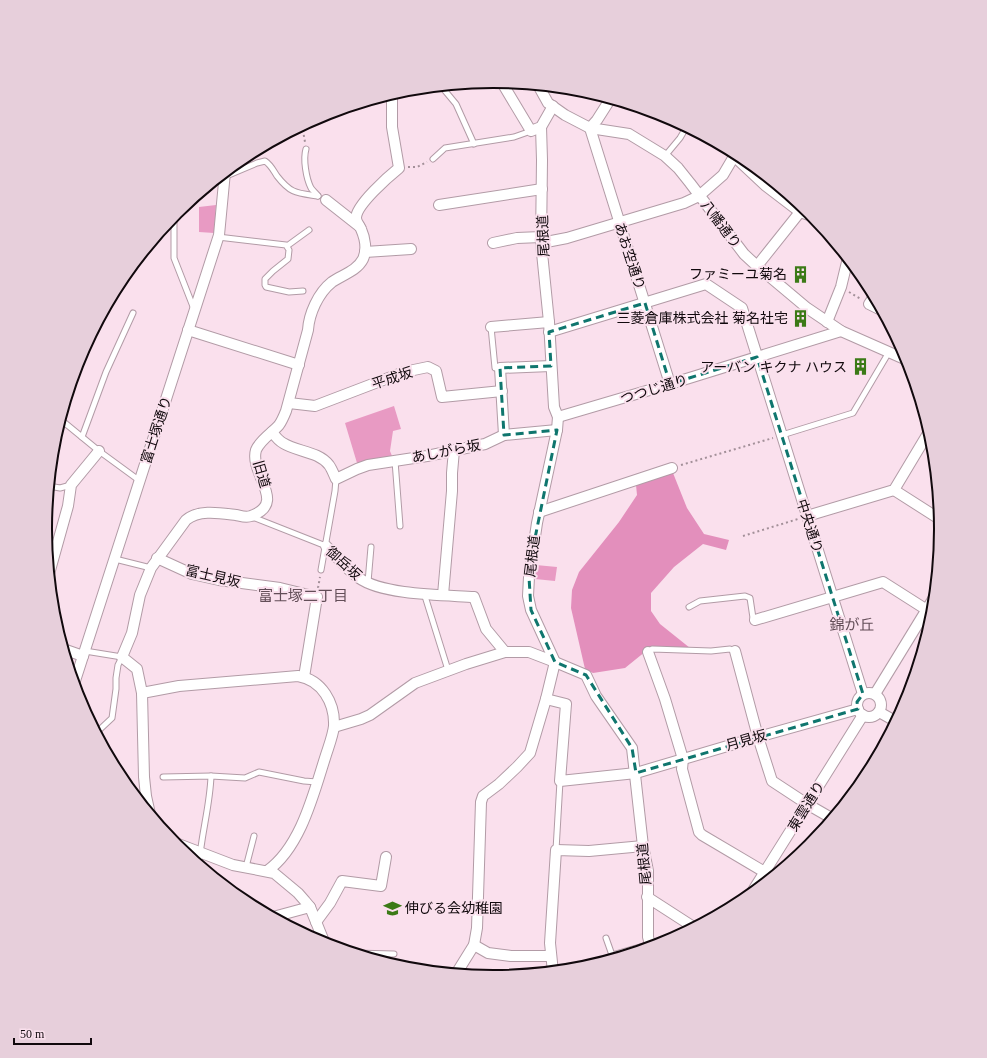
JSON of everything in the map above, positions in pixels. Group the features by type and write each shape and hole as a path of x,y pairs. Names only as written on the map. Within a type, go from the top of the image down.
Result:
{"street":[{"path":"505,88 531,131 541,127 553,106"},
{"name":"八幡通り","path":"541,90 548,103 565,115 590,128 629,134 666,156 678,168 744,254 757,266 807,308 841,331 899,356"},
{"path":"392,100 392,126 399,168 376,189 361,206 356,218 365,242 364,252 411,250"},
{"path":"590,128 608,103"},
{"name":"尾根道","path":"541,127 541,240 549,327 554,407 558,417 557,430 539,512 529,577 528,596 531,610 555,662 586,675 596,696 632,748 643,846 648,871 647,897 649,942"},
{"name":"あお空通り","path":"590,128 670,384"},
{"path":"493,242 517,238 541,240 567,238 684,203 699,196 723,175 733,158"},
{"path":"750,170 766,186 789,200"},
{"name":"富士塚通り","path":"77,676 218,238 224,180"},
{"path":"439,205 542,189"},
{"path":"322,198 359,226"},
{"path":"757,266 800,211"},
{"name":"旧道","path":"248,517 261,513 266,506 267,494 264,483 258,472 256,451 259,444 280,423 289,403 308,330 309,319 320,297 332,282 353,270 360,264 364,256 364,252"},
{"path":"827,322 841,287 847,264"},
{"name":"中央通り","path":"645,303 706,284 742,308 863,694"},
{"path":"491,327 549,327 645,303"},
{"path":"188,330 299,365"},
{"name":"つつじ通り","path":"558,417 841,331"},
{"path":"504,435 500,368 551,366"},
{"name":"平成坂","path":"289,403 316,406 404,372 428,367 436,371 442,397 502,391"},
{"name":"あしがら坂","path":"336,479 368,465 485,444 504,435 557,430"},
{"path":"272,432 283,443 325,460 330,466 336,479"},
{"path":"807,516 894,490 926,437"},
{"path":"443,595 454,450"},
{"path":"53,561 68,506 71,485 99,451"},
{"path":"539,512 672,468"},
{"path":"894,490 935,516"},
{"path":"148,804 145,783 142,693 137,669 122,657 132,633 140,596 151,568 157,558 190,516 216,512 248,517"},
{"name":"御岳坂","path":"326,546 358,578 368,584 394,591 474,597 486,629 505,652"},
{"name":"富士見坂","path":"157,558 192,574 219,580 280,588 317,598"},
{"path":"755,620 884,582 928,609"},
{"path":"304,677 317,598"},
{"path":"876,694 927,615"},
{"path":"69,650 84,654"},
{"path":"735,651 758,737 772,781 828,816"},
{"path":"334,727 370,715 415,683 448,670 505,652 529,652 555,662 530,753 504,780 484,796 481,802 477,928 474,945 459,969"},
{"path":"648,652 665,699 682,759 682,769 698,832 769,874"},
{"path":"142,693 179,686 264,678 304,677 322,688 330,701 334,727 302,824 293,843 275,866 267,871"},
{"path":"869,692 876,694 880,701 881,705 879,712 873,716 866,716 860,712 857,702 863,694 869,692"},
{"path":"546,699 566,704 560,781"},
{"name":"月見坂","path":"560,781 636,773 758,737 860,712"},
{"name":"東雲通り","path":"769,873 860,712"},
{"path":"879,712 891,719"},
{"path":"552,967 550,943 556,850 588,851 643,846"},
{"path":"189,848 233,865 274,873 298,893 310,908 322,935"},
{"path":"316,922 330,903 342,881 381,886 386,857"},
{"path":"647,897 690,925"},
{"path":"280,915 310,908"},
{"path":"474,945 488,953 503,955 550,956"}],"lane":[{"path":"444,90 456,104 474,144"},
{"path":"433,158 445,148 514,137 531,131"},
{"path":"666,156 684,131"},
{"path":"306,149 304,156 311,188 322,198"},
{"path":"237,170 265,161 270,164 277,176 289,189 294,192 322,198"},
{"path":"174,225 174,258 194,310"},
{"path":"218,238 287,246 309,230"},
{"path":"287,246 289,250 288,259 273,271 265,280 265,285 266,287 289,292 303,291"},
{"path":"82,437 106,372 133,313"},
{"path":"491,327 495,368 500,368"},
{"path":"782,435 853,413 889,352"},
{"path":"65,423 99,451 140,480"},
{"path":"395,461 400,526"},
{"path":"322,570 336,491 336,479"},
{"path":"54,487 60,488 71,485"},
{"name":"御岳坂","path":"248,517 255,518 326,546"},
{"path":"368,584 371,547"},
{"path":"115,559 151,568"},
{"path":"424,593 448,670"},
{"path":"689,607 700,601 745,596 750,598 753,618 755,620"},
{"path":"648,652 652,649 730,649 735,651"},
{"path":"84,654 122,657 118,664 112,718 100,729"},
{"path":"163,777 211,776 244,778 259,772 304,781 317,782"},
{"path":"200,859 208,808 211,776"},
{"path":"556,850 560,781"},
{"path":"246,867 254,836"},
{"path":"606,938 612,954"},
{"path":"374,953 394,954"}],"path":[{"path":"303,131 306,149"},
{"path":"399,168 417,167 433,158"},
{"path":"841,287 870,298"},
{"path":"672,468 782,435"},
{"path":"742,536 807,516"},
{"path":"317,598 322,570"}],"highlighted area":[{"path":"645,303 670,384 757,357 863,694 857,702 858,709 636,773 632,748 586,675 555,662 531,610 529,577 534,543 557,430 504,435 500,368 551,366 549,332"}],"shaded area":[{"path":"216,205 214,233 199,232 199,207"},
{"path":"394,406 401,429 393,431 390,451 392,456 357,463 345,423"},
{"path":"673,473 687,508 704,534 729,540 726,550 703,544 674,567 651,593 651,611 660,624 690,648 651,647 625,668 593,673 585,669 571,608 572,590 579,572 619,522 637,495 636,485"},
{"path":"536,565 557,567 555,581 535,579"}],"place":[{"name":"ファミーユ菊名","path":"800,274"},
{"name":"三菱倉庫株式会社 菊名社宅","path":"801,318"},
{"name":"アーバン キクナ ハウス","path":"860,367"},
{"name":"伸びる会幼稚園","path":"392,908"}],"district":[{"name":"富士塚二丁目","path":"303,596"},
{"name":"錦が丘","path":"852,625"}]}
